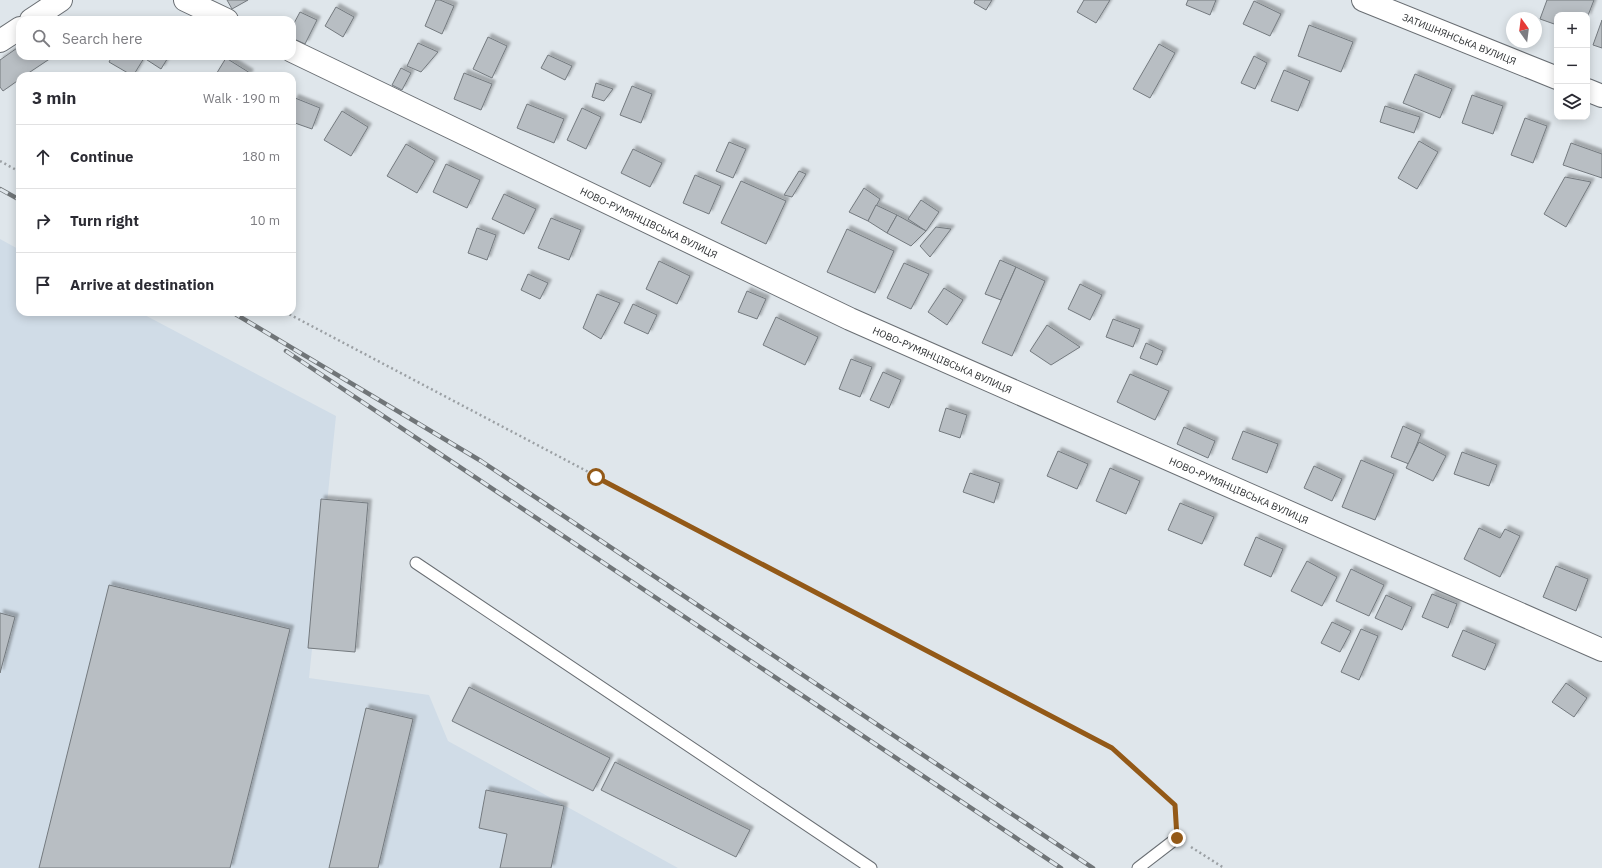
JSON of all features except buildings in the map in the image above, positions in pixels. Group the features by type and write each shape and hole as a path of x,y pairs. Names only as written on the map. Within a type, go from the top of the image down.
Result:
{"street":[{"path":"38,16 61,0"},
{"path":"185,0 219,16"},
{"name":"ЗАТИШНЯНСЬКА ВУЛИЦЯ","path":"1363,0 1554,77"},
{"path":"0,42 16,31"},
{"name":"НОВО-РУМЯНЦІВСЬКА ВУЛИЦЯ","path":"296,53 850,319 1602,650"},
{"path":"1590,91 1602,96"}],"lane":[{"path":"416,564 871,868"},
{"path":"1138,868 1177,838"}],"path":[{"path":"0,161 16,170"},
{"path":"293,316 1112,748 1175,805 1177,838 1224,868"}],"shaded area":[{"path":"0,239 16,248 16,316 147,316 336,416 309,678 429,695 448,741 678,868 0,868"}],"railway":[{"path":"0,189 16,198"},
{"path":"239,316 481,461 1093,868"},
{"path":"286,351 1061,868"}],"route":[{"path":"596,477 1112,748 1175,805 1177,838"}]}
